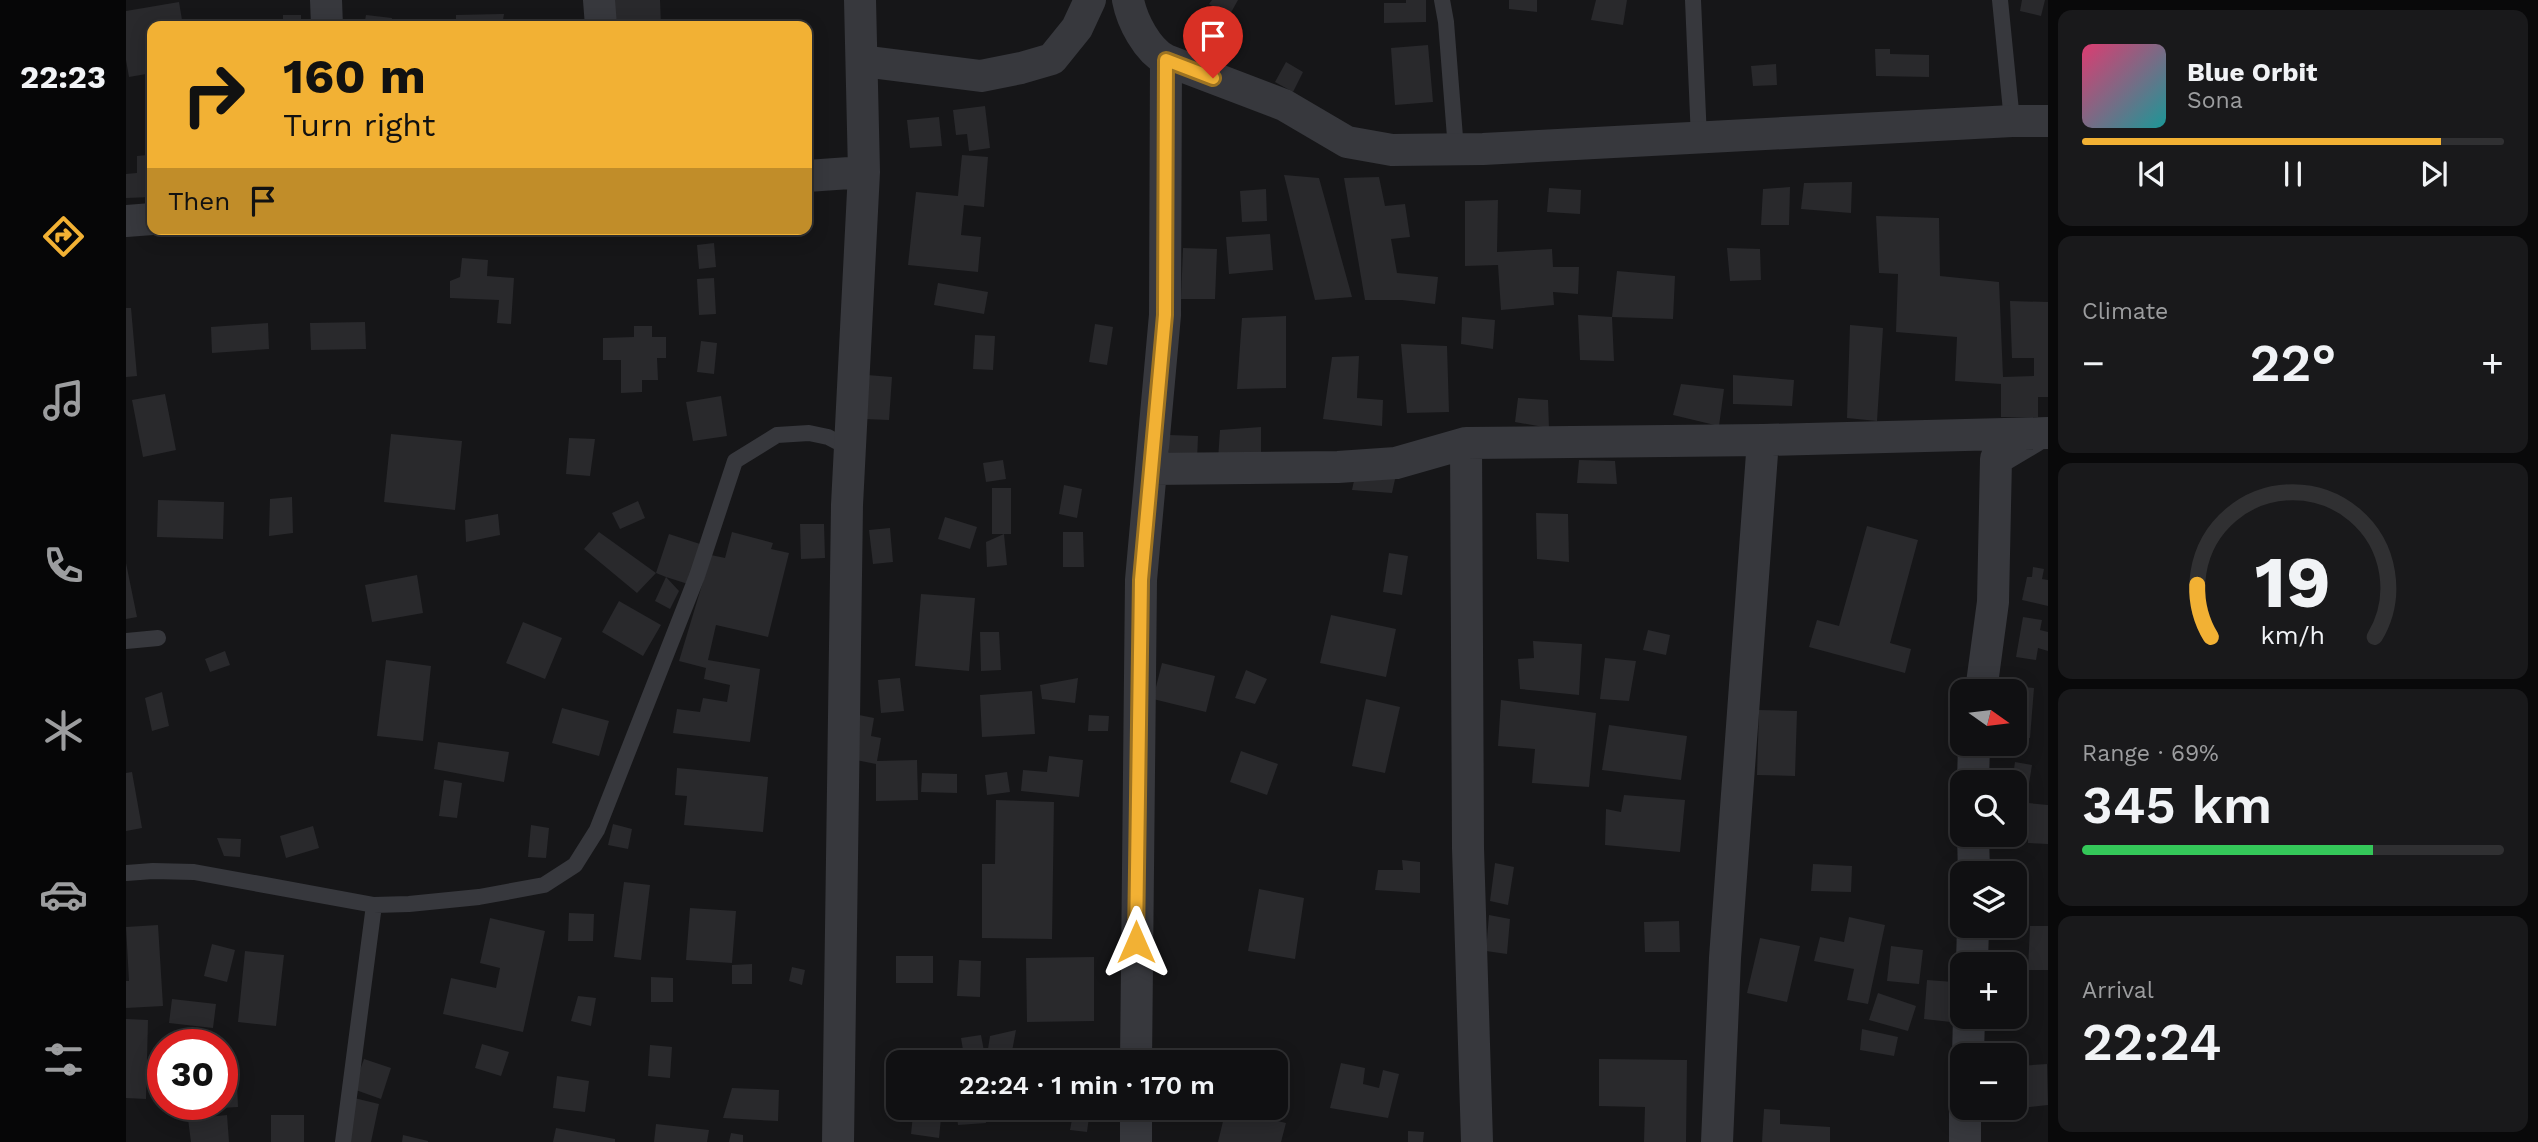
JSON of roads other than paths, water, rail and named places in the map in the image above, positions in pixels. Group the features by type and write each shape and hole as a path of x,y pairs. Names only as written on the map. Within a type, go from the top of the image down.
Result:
{"street":[{"path":"326,0 327,21"},
{"path":"599,0 601,21"},
{"path":"838,1142 847,505 864,172 860,0"},
{"path":"862,61 981,76 1021,68 1052,59 1077,28 1090,0"},
{"path":"1128,0 1140,31 1156,55 1284,105 1347,142 1392,150 1456,150 2048,121"},
{"path":"1136,1050 1141,580 1165,315 1166,60"},
{"path":"812,176 864,172"},
{"path":"126,221 147,219"},
{"path":"1151,469 1338,467 1396,463 1466,443 1763,440 2043,433"},
{"path":"1983,679 1993,602 1996,459 2043,433"},
{"path":"1717,1142 1725,958 1763,440"},
{"path":"1466,443 1468,848 1478,1142"},
{"path":"1136,1120 1136,1142"},
{"path":"1965,1120 1965,1142"}],"lane":[{"path":"1442,0 1456,150"},
{"path":"1693,0 1699,139"},
{"path":"2000,0 2012,121"},
{"path":"126,873 194,872 374,905 479,897 544,885 575,865 597,830 697,576 735,461 777,435 809,433 828,437 851,449"},
{"path":"126,640 158,638"},
{"path":"344,1142 374,905"}]}
